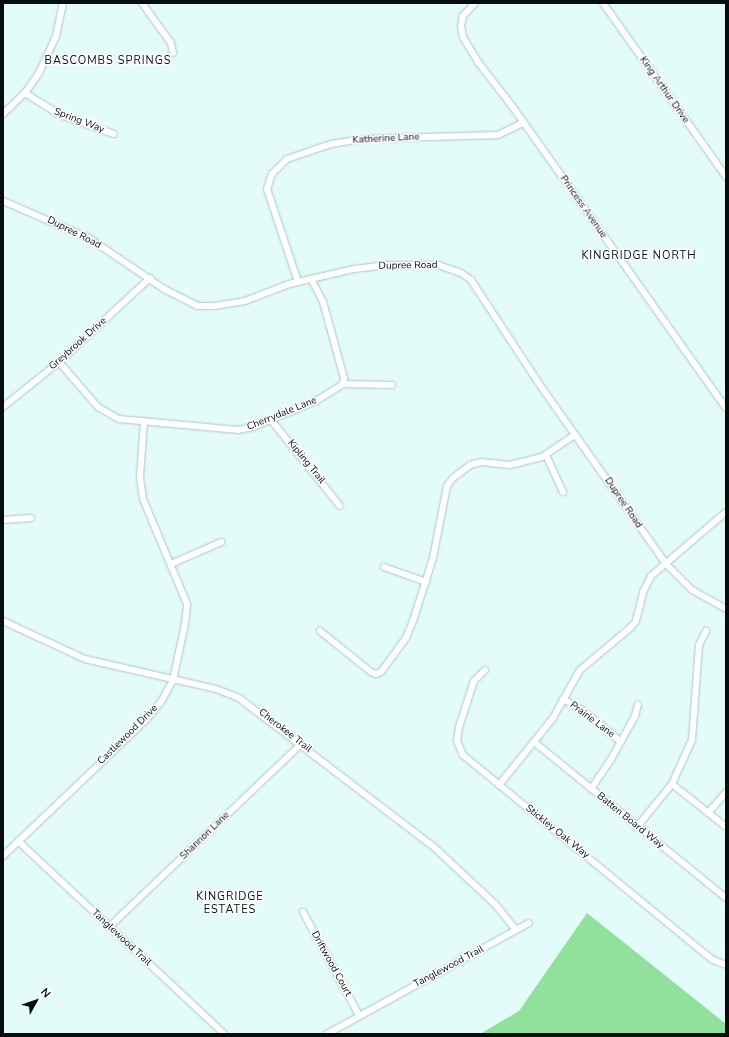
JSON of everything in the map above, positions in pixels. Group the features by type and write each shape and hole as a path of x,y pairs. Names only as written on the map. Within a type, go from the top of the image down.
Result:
{"street":[{"path":"3,114 25,93 48,54 56,36 63,3"},
{"path":"142,3 172,43 173,53"},
{"name":"Princess Avenue","path":"476,3 463,16 461,26 463,37 478,62 523,122 726,408"},
{"name":"King Arthur Drive","path":"603,3 726,177"},
{"name":"Spring Way","path":"25,93 58,114 114,134"},
{"name":"Katherine Lane","path":"298,282 267,189 272,174 287,159 331,144 362,138 498,135 523,122"},
{"name":"Dupree Road","path":"3,201 89,238 185,301 197,306 214,306 245,301 298,282 312,280 354,269 387,265 438,265 461,273 471,280 575,435 666,564 692,590 726,608"},
{"name":"Greybrook Drive","path":"3,407 59,362 150,278"},
{"path":"312,280 323,302 344,378 343,384 392,385"},
{"name":"Cherrydale Lane","path":"59,362 106,413 119,419 238,430 272,420 316,401 343,384"},
{"name":"Kipling Trail","path":"272,420 340,506"},
{"name":"Castlewood Drive","path":"3,856 147,719 161,702 173,680 185,624 187,604 147,510 141,488 144,421"},
{"path":"320,631 350,657 376,674 381,672 406,638 426,582 437,538 443,499 452,478 470,465 481,462 510,465 524,463 546,455 575,435"},
{"path":"546,455 563,492"},
{"path":"499,785 553,718 580,670 630,628 636,621 643,592 649,581 666,564 726,512"},
{"path":"3,520 31,518"},
{"path":"171,564 220,542"},
{"path":"384,567 426,582"},
{"name":"Cherokee Trail","path":"3,621 85,659 216,689 239,698 302,744 449,859 495,904 516,930"},
{"path":"637,827 672,784 694,734 699,645 706,631"},
{"name":"Stickley Oak Way","path":"485,670 474,681 459,726 457,741 463,755 713,960 726,965"},
{"name":"Prairie Lane","path":"563,699 584,712 621,742"},
{"path":"590,789 621,742 635,716 638,704"},
{"name":"Batten Board Way","path":"534,742 726,898"},
{"name":"Shannon Lane","path":"109,927 302,744"},
{"path":"672,784 726,827"},
{"path":"708,813 726,792"},
{"name":"Tanglewood Trail","path":"18,842 224,1034"},
{"name":"Driftwood Court","path":"303,912 359,1015"},
{"name":"Tanglewood Trail","path":"327,1034 359,1015 529,923"}],"green space":[{"path":"587,913 726,1024 726,1034 480,1034 519,1011"}],"district":[{"name":"BASCOMBS SPRINGS","path":"108,61"},
{"name":"KINGRIDGE NORTH","path":"639,256"},
{"name":"KINGRIDGE ESTATES","path":"230,904"}]}
